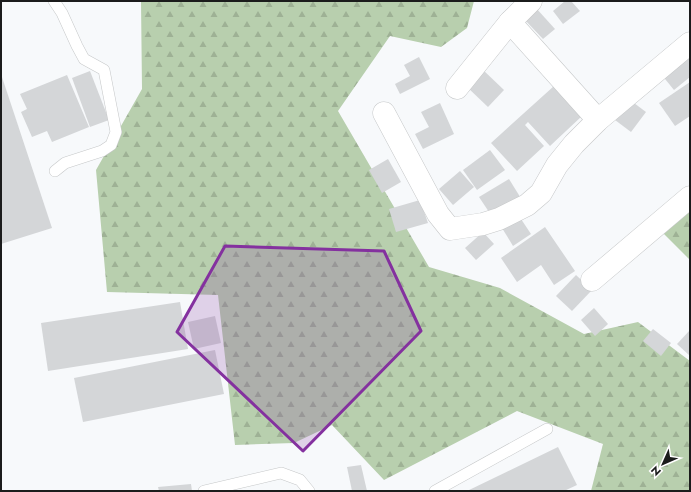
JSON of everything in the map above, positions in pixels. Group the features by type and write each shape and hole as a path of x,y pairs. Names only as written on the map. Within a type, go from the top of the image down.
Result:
{"street":[{"path":"457,88 510,22 531,1"},
{"path":"510,22 598,120"},
{"path":"384,113 438,214 450,229 483,224 499,219 527,205 541,193 557,165 574,144 598,120 690,43"},
{"path":"592,280 690,197"}],"lane":[{"path":"54,1 62,13 84,59 104,70 116,132 111,145 102,151 65,164 55,171"},
{"path":"434,491 548,429"},
{"path":"204,491 281,473 300,480 309,491"}],"highlighted area":[{"path":"225,246 384,251 421,331 303,451 177,332"}],"green space":[{"path":"141,1 474,1 467,28 441,47 390,36 338,111 429,267 500,288 584,334 638,322 690,361 690,491 591,491 603,444 517,411 384,480 332,425 294,443 235,445 218,295 107,292 96,170 142,89"},
{"path":"690,195 690,260 656,226"}],"building":[{"path":"565,1 571,1 580,11 563,24 553,11"},
{"path":"536,8 555,29 543,39 524,19"},
{"path":"690,56 690,77 674,90 661,74"},
{"path":"419,57 430,79 400,94 395,84 410,76 404,65"},
{"path":"482,69 504,90 488,107 466,86"},
{"path":"90,71 109,120 90,127 72,78"},
{"path":"1,74 52,228 1,244"},
{"path":"67,75 89,127 52,142 47,131 32,137 21,112 27,109 20,94"},
{"path":"690,82 690,116 675,126 659,103"},
{"path":"554,86 582,116 550,146 528,122 525,125 544,146 517,171 491,143"},
{"path":"630,100 646,112 631,132 615,120"},
{"path":"440,103 454,134 423,149 415,134 429,127 421,112"},
{"path":"490,150 505,170 477,190 463,170"},
{"path":"388,159 401,182 382,193 369,170"},
{"path":"460,171 474,187 453,205 439,189"},
{"path":"509,179 522,200 493,218 479,197"},
{"path":"420,200 428,223 396,232 389,209"},
{"path":"519,216 531,234 513,246 502,228"},
{"path":"545,227 575,271 554,285 541,265 517,282 501,258"},
{"path":"483,232 494,244 476,260 465,248"},
{"path":"576,275 592,290 572,311 556,296"},
{"path":"180,302 188,349 48,371 41,323"},
{"path":"594,308 608,324 595,336 581,320"},
{"path":"215,316 221,343 194,349 188,322"},
{"path":"653,329 671,343 661,356 643,341"},
{"path":"690,330 690,356 677,344"},
{"path":"215,350 224,394 83,422 74,378"},
{"path":"558,447 577,485 564,491 467,491"},
{"path":"361,465 367,491 352,491 347,467"},
{"path":"191,484 192,491 159,491 158,487"}]}
